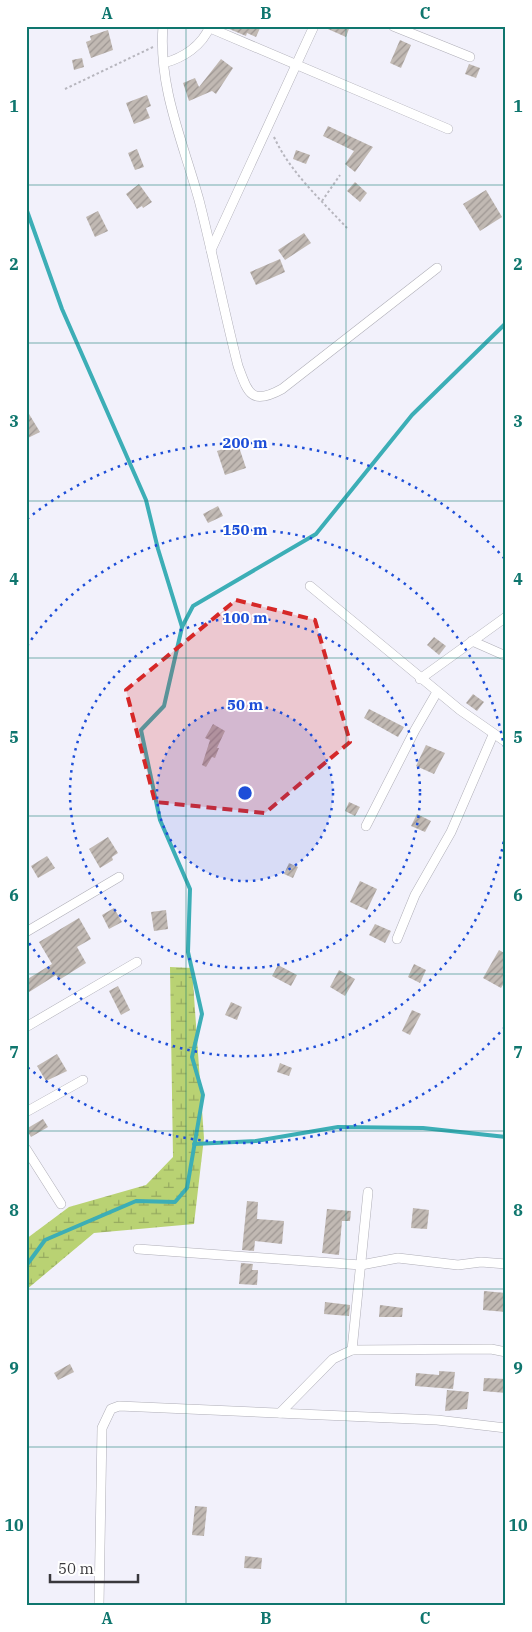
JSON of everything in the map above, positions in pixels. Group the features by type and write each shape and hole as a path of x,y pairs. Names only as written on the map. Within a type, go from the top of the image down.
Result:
{"street":[{"path":"163,26 164,63 173,119 198,198 238,366 246,389 251,396 271,396 282,389 437,268"},
{"path":"211,250 314,26"},
{"path":"393,26 470,57"},
{"path":"164,63 177,60 195,47 210,27 448,129"},
{"path":"310,586 420,679 493,735 506,742"},
{"path":"420,679 506,617"},
{"path":"472,642 506,656"},
{"path":"366,826 415,730 438,692"},
{"path":"397,939 415,895 451,832 493,735"},
{"path":"26,932 119,877"},
{"path":"26,1027 136,962"},
{"path":"26,1112 82,1080"},
{"path":"26,1149 61,1204"},
{"path":"352,1350 368,1192"},
{"path":"138,1249 361,1266 398,1258 458,1265 481,1262 506,1264"},
{"path":"280,1413 333,1359 352,1350 490,1349 506,1352"},
{"path":"98,1606 102,1428 111,1409 119,1406 437,1420 506,1428"}],"path":[{"path":"65,89 162,42"},
{"path":"269,126 280,152 347,228"},
{"path":"322,201 340,175"}],"highlighted area":[{"path":"236,600 315,620 350,742 265,813 155,802 126,690"}],"green space":[{"path":"170,967 192,968 204,1138 194,1224 94,1233 26,1290 26,1239 69,1207 146,1185 173,1157"}],"building":[{"path":"222,26 261,26 256,37 247,33 246,36"},
{"path":"321,26 350,26 346,37"},
{"path":"108,30 113,50 91,58 86,42 91,40 90,36"},
{"path":"400,40 411,45 401,68 390,63"},
{"path":"82,58 84,67 74,70 72,60"},
{"path":"221,59 233,68 216,94 212,91 189,101 183,83 195,78 199,87"},
{"path":"469,64 480,68 476,78 465,74"},
{"path":"147,95 151,106 146,108 150,118 134,124 126,103"},
{"path":"328,126 373,147 355,172 345,164 354,151 323,136"},
{"path":"137,149 144,167 135,170 128,153"},
{"path":"296,150 310,155 306,164 293,159"},
{"path":"355,182 367,193 360,202 347,191"},
{"path":"139,184 152,202 143,208 142,206 137,209 126,194"},
{"path":"486,190 502,217 480,231 463,204"},
{"path":"98,211 108,231 95,237 86,217"},
{"path":"304,233 311,243 285,260 278,250"},
{"path":"280,259 285,272 256,285 250,272"},
{"path":"26,409 40,432 26,439"},
{"path":"238,444 246,468 225,475 217,451"},
{"path":"218,506 223,516 208,523 203,514"},
{"path":"434,637 446,646 439,655 427,645"},
{"path":"473,694 484,702 477,711 466,703"},
{"path":"369,709 404,727 398,737 364,718"},
{"path":"213,724 225,731 217,748 219,748 215,758 212,757 206,767 202,765 210,740 205,738"},
{"path":"426,745 445,753 434,774 416,766"},
{"path":"349,802 360,807 355,816 345,811"},
{"path":"417,814 431,821 425,832 411,826"},
{"path":"108,837 118,853 112,857 113,860 100,868 89,849"},
{"path":"47,856 55,868 38,878 31,866"},
{"path":"289,863 298,867 293,878 284,874"},
{"path":"360,881 377,889 367,910 350,902"},
{"path":"114,908 122,922 109,929 102,915"},
{"path":"166,910 168,929 154,931 151,912"},
{"path":"79,918 91,939 77,947 86,963 59,980 56,975 26,994 26,980 52,964 39,942"},
{"path":"375,924 391,931 385,943 369,935"},
{"path":"499,950 506,954 506,980 501,988 483,978"},
{"path":"414,964 426,970 420,983 408,977"},
{"path":"278,965 297,975 291,986 272,976"},
{"path":"339,970 355,979 345,996 330,987"},
{"path":"118,986 130,1010 121,1015 109,991"},
{"path":"231,1002 242,1007 237,1020 225,1015"},
{"path":"412,1010 421,1014 410,1035 402,1031"},
{"path":"57,1054 67,1071 46,1081 37,1066"},
{"path":"280,1063 292,1068 289,1076 277,1072"},
{"path":"43,1119 48,1127 31,1137 26,1129"},
{"path":"247,1201 258,1202 257,1219 284,1221 282,1244 255,1241 254,1251 242,1250"},
{"path":"413,1208 429,1210 427,1229 411,1228"},
{"path":"327,1209 351,1211 350,1221 342,1221 339,1255 322,1253"},
{"path":"241,1263 253,1264 252,1270 258,1270 257,1285 239,1284"},
{"path":"484,1291 506,1293 506,1312 483,1310"},
{"path":"325,1302 350,1305 349,1316 324,1314"},
{"path":"380,1305 403,1308 402,1317 379,1317"},
{"path":"70,1364 74,1372 58,1380 54,1373"},
{"path":"439,1371 455,1372 453,1389 415,1386 416,1373 439,1375"},
{"path":"484,1378 506,1379 506,1393 483,1391"},
{"path":"447,1390 469,1392 467,1409 445,1411"},
{"path":"195,1506 207,1507 204,1536 192,1535"},
{"path":"245,1556 262,1558 261,1569 244,1568"}],"waterway":[{"path":"26,208 62,309 146,500 158,549 182,627"},
{"path":"26,1266 45,1240 136,1201 175,1202 187,1188 203,1095 192,1057 202,1014 188,952 190,889 160,820 141,730 164,706 182,627 193,606 316,534 412,415 506,323"},
{"path":"194,1144 256,1141 338,1127 423,1128 506,1137"}]}
